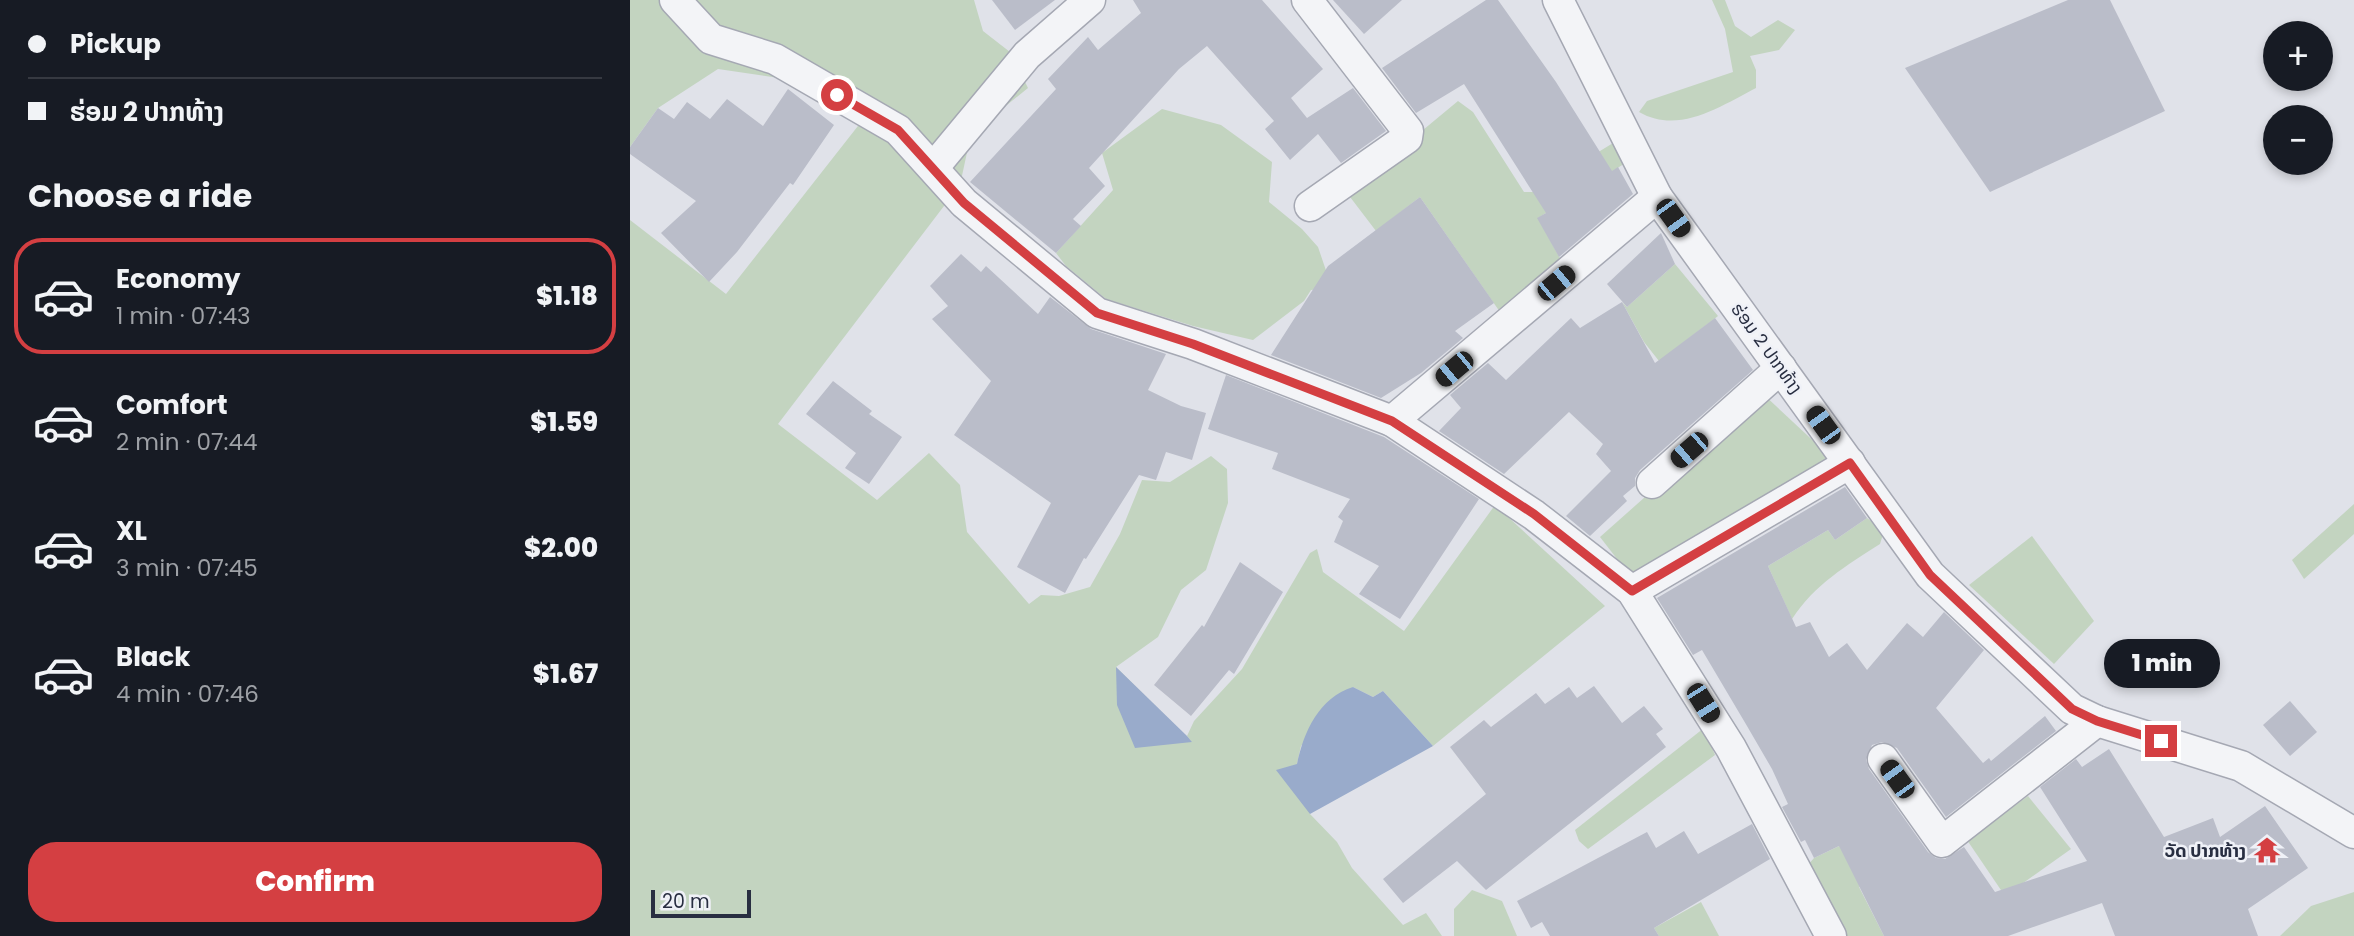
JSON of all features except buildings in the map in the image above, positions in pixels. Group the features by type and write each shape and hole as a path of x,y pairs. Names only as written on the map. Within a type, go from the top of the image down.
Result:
{"street":[{"path":"676,0 711,40 775,59 898,130 964,203 1097,313 1193,344 1392,421 1534,514 1632,591 1731,748 1831,936"},
{"path":"934,167 1027,55 1090,0"},
{"path":"1307,0 1408,131 1407,138 1310,206"},
{"name":"ຮ່ອມ 2 ປາກທ້າງ","path":"1558,0 1657,197 1930,575 2072,709 2097,721 2241,766 2354,833"},
{"path":"1392,421 1657,197"},
{"path":"1652,483 1782,368"},
{"path":"1632,591 1850,463"},
{"path":"1882,759 1942,842 2097,721"}],"green space":[{"path":"630,0 974,0 983,31 1010,52 1028,88 971,134 960,185 778,424 877,500 929,453 960,485 967,532 1029,604 1041,595 1059,596 1090,587 1120,534 1142,480 1170,482 1211,456 1227,469 1228,503 1206,570 1181,590 1158,637 1116,667 1192,742 1187,736 1194,721 1242,669 1310,553 1317,549 1323,572 1404,631 1495,505 1605,606 1433,746 1383,691 1373,697 1353,687 1301,746 1297,764 1310,814 1337,842 1352,868 1403,925 1426,913 1442,936 630,936 630,220 726,294 865,117 792,80 718,69 658,108 630,147"},
{"path":"1712,0 1725,0 1735,26 1751,37 1778,20 1795,30 1779,50 1750,56 1756,70 1756,88 1729,103 1684,119 1654,118 1639,112 1647,101 1733,72 1725,29"},
{"path":"1458,101 1473,112 1524,192 1533,192 1618,140 1627,162 1538,218 1562,262 1500,312 1420,197 1376,231 1347,193"},
{"path":"1162,109 1221,125 1272,162 1269,202 1302,229 1318,247 1332,288 1311,290 1304,301 1253,340 1193,326 1106,299 1066,266 1056,253 1113,190 1102,153"},
{"path":"1675,264 1718,316 1659,361 1644,342 1622,302 1627,307"},
{"path":"1762,393 1836,462 1631,577 1600,537"},
{"path":"2354,504 2354,534 2304,579 2292,560"},
{"path":"1867,518 1884,531 1880,544 1821,586 1792,619 1768,566 1828,530 1835,540"},
{"path":"2032,536 2094,621 2054,664 1969,585"},
{"path":"1704,728 1715,755 1588,849 1579,841 1575,830"},
{"path":"2028,796 2071,849 2005,896 1967,840"},
{"path":"1858,837 1882,874 1859,887 1884,936 1842,936 1808,865 1814,858"},
{"path":"1472,890 1502,901 1517,936 1454,936 1454,909"},
{"path":"2354,892 2354,936 2280,936 2311,906"},
{"path":"1701,902 1719,936 1659,936 1654,928"}],"water":[{"path":"1116,667 1192,742 1135,748 1117,705"},
{"path":"1353,687 1373,697 1383,691 1433,746 1310,814 1276,770 1297,764 1309,728 1322,707 1341,692"}],"place":[{"name":"ວັດ ປາກທ້າງ","path":"2267,850"}],"route":[{"path":"837,95 898,130 964,203 1097,313 1193,344 1392,421 1534,514 1632,591 1850,463 1930,575 2072,709 2097,721 2161,741"}]}
